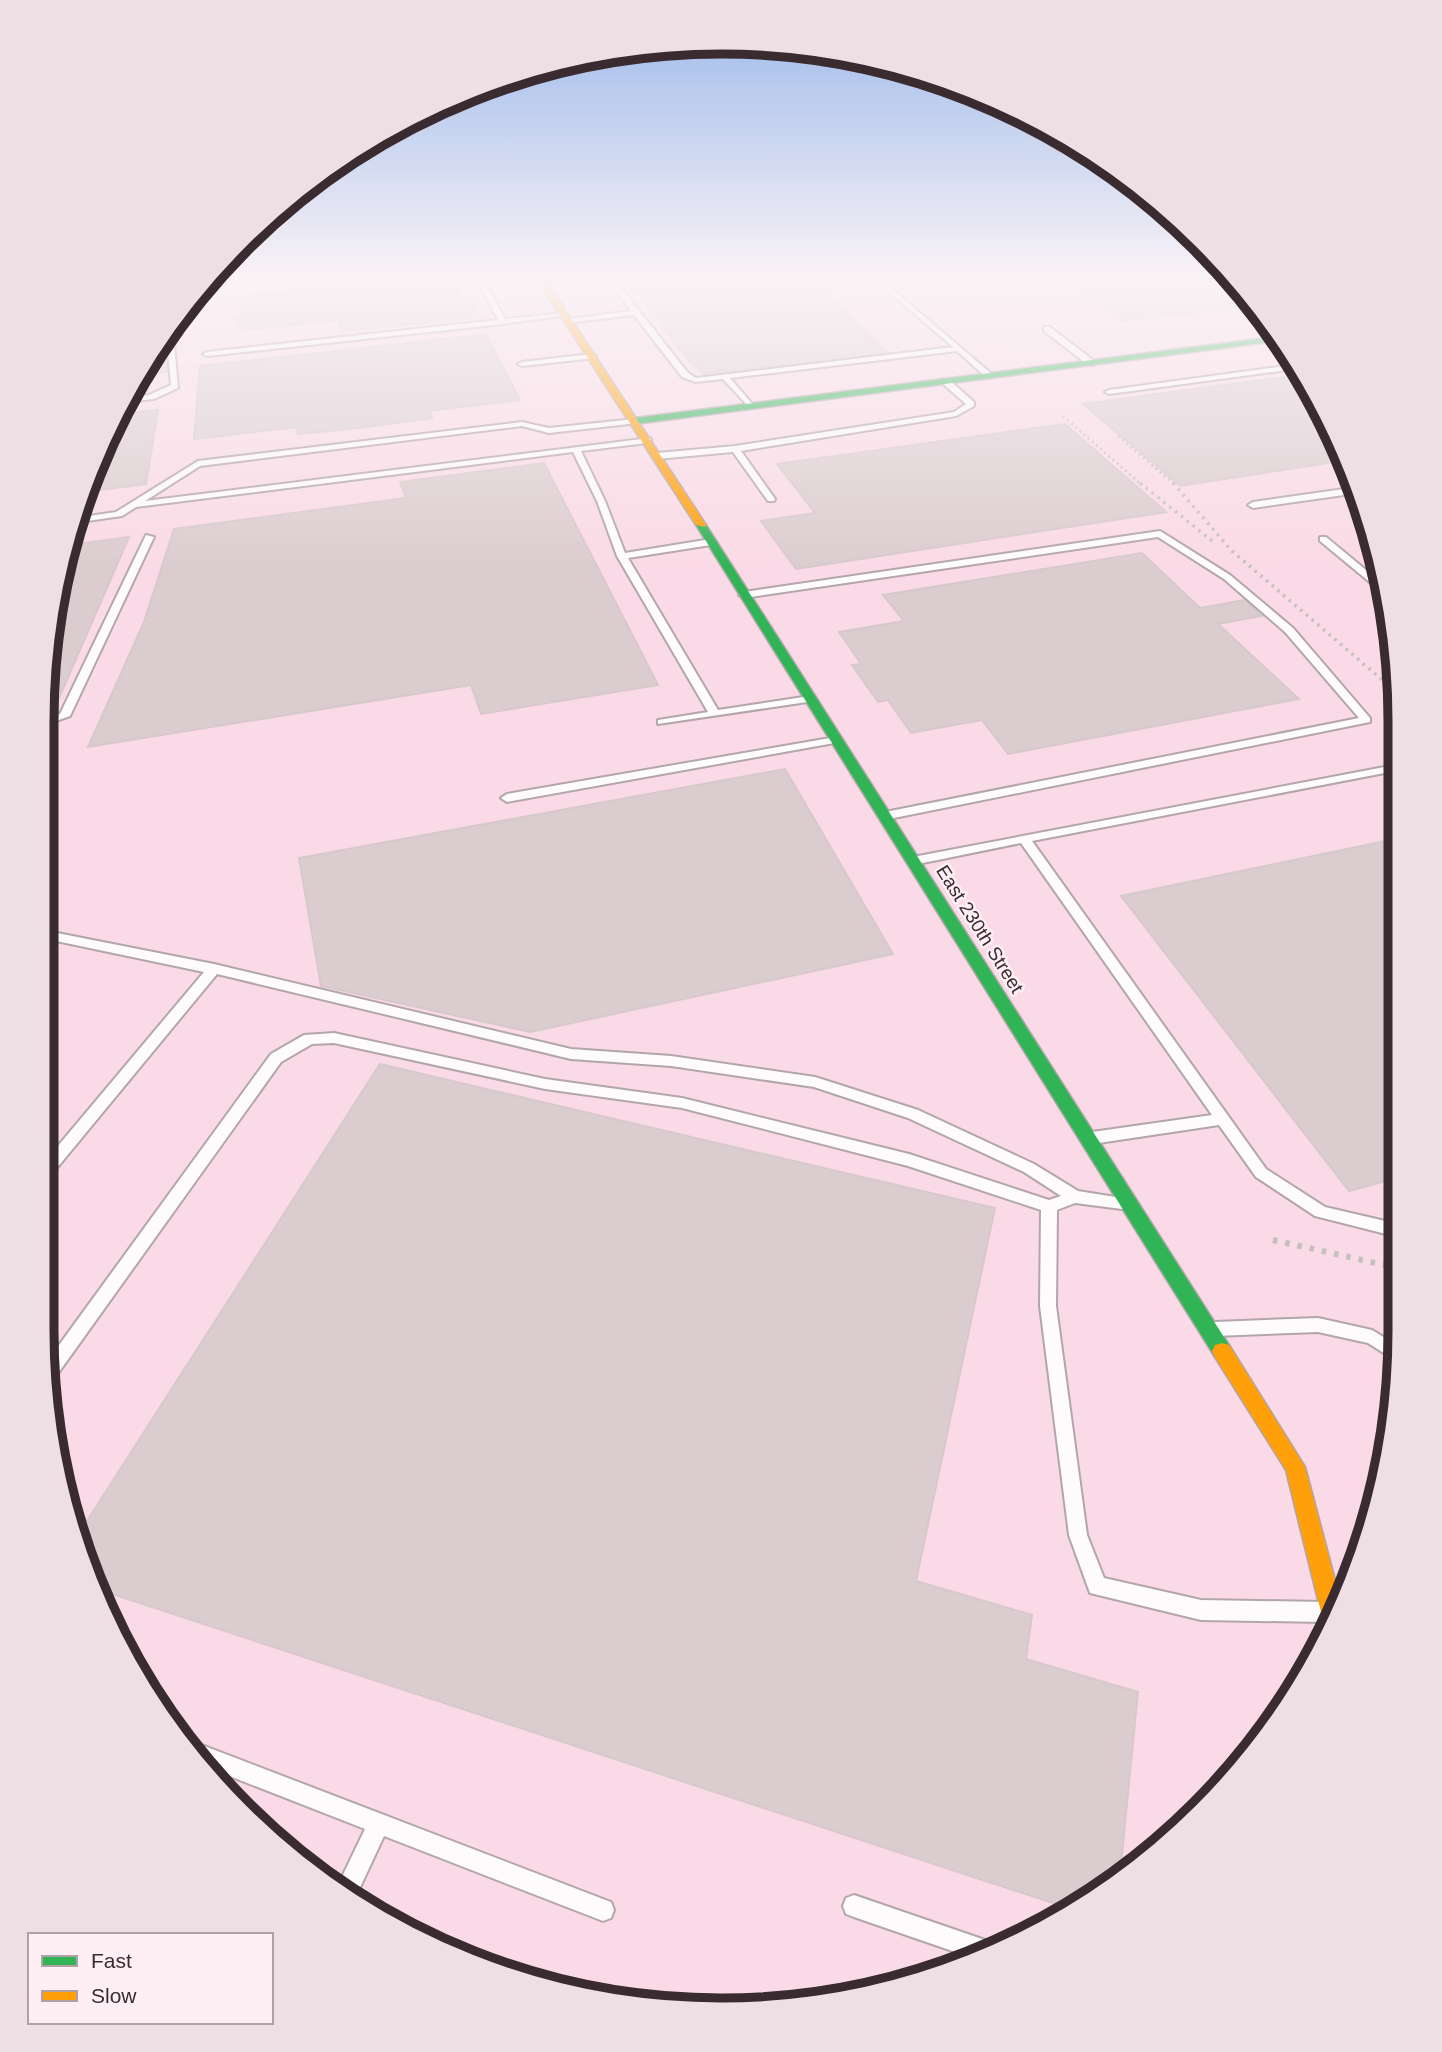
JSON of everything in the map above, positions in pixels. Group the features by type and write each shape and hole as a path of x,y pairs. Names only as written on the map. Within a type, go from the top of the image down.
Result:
{"street":[{"name":"East 230th Street","path":"606,377 1295,1467 1330,1603"},
{"path":"635,421 983,377"}],"lane":[{"path":"138,399 151,397 175,386 174,377"},
{"path":"689,377 695,380 736,377"},
{"path":"1109,392 1222,377"},
{"path":"726,378 750,406"},
{"path":"657,456 735,449 956,414 971,404 945,382"},
{"path":"86,519 119,514 198,464 522,424 549,431 635,421"},
{"path":"132,505 647,440"},
{"path":"576,449 601,501 622,555 715,714"},
{"path":"735,449 771,499"},
{"path":"1253,505 1346,492"},
{"path":"744,595 1160,534 1227,577 1289,631 1366,720 884,817"},
{"path":"54,719 64,716 149,537"},
{"path":"1323,539 1372,580"},
{"path":"622,555 711,542"},
{"path":"662,722 810,699"},
{"path":"507,797 836,740"},
{"path":"912,861 1388,769"},
{"path":"1024,839 1261,1173 1321,1212 1388,1229"},
{"path":"54,936 214,969 570,1054 671,1061 816,1082 913,1114 1029,1168 1075,1197"},
{"path":"54,1162 214,969"},
{"path":"55,1364 276,1058 309,1039 334,1038 545,1084 682,1103 909,1160 1049,1206 1075,1197 1128,1203"},
{"path":"1087,1139 1223,1119"},
{"path":"1049,1206 1048,1306 1078,1535 1097,1586 1200,1610 1324,1616"},
{"path":"1207,1329 1318,1325 1372,1337 1387,1348"},
{"path":"209,1758 603,1910"},
{"path":"350,1884 379,1823"},
{"path":"854,1906 975,1947"}],"shaded area":[{"path":"151,377 1291,377 1319,426 1352,507 1365,548 1382,634 1388,721 1386,1375 1375,1461 1365,1504 1337,1586 1319,1626 1275,1701 1250,1737 1222,1771 1161,1832 1091,1885 1016,1929 935,1962 851,1985 765,1996 677,1996 591,1985 507,1962 426,1929 351,1885 281,1832 220,1771 167,1701 123,1626 90,1545 67,1461 60,1418 54,1331 56,677 67,591 77,548 105,466 123,426"}],"building":[{"path":"199,377 508,377 520,400 429,411 432,418 360,428 298,434 297,427 194,439"},
{"path":"1291,377 1319,426 1335,462 1180,486 1083,404"},
{"path":"158,410 146,484 96,490 105,466 130,413"},
{"path":"1065,424 1166,512 796,569 761,521 815,513 777,464"},
{"path":"544,463 658,685 481,714 471,685 88,747 144,622 174,529 406,498 400,482"},
{"path":"129,537 55,705 60,634 78,544"},
{"path":"1142,553 1200,608 1244,600 1262,616 1218,624 1299,699 1008,754 982,720 911,733 888,700 878,702 852,665 861,664 839,632 904,621 883,595"},
{"path":"785,769 893,954 530,1032 321,986 299,858"},
{"path":"1388,840 1388,1180 1349,1191 1121,896"},
{"path":"380,1064 995,1208 916,1581 1032,1615 1026,1659 1138,1692 1121,1864 1059,1905 108,1593 84,1526"}],"railway":[{"path":"1063,416 1142,485"},
{"path":"1118,436 1174,484"},
{"path":"1140,483 1216,544"},
{"path":"1174,484 1232,551 1386,683"},
{"path":"1273,1240 1388,1266"}],"traffic: fast":[{"path":"635,421 981,377"},
{"path":"701,525 1222,1351"}],"traffic: slow":[{"path":"604,377 701,525"},
{"path":"1222,1351 1295,1467 1330,1603"}]}
